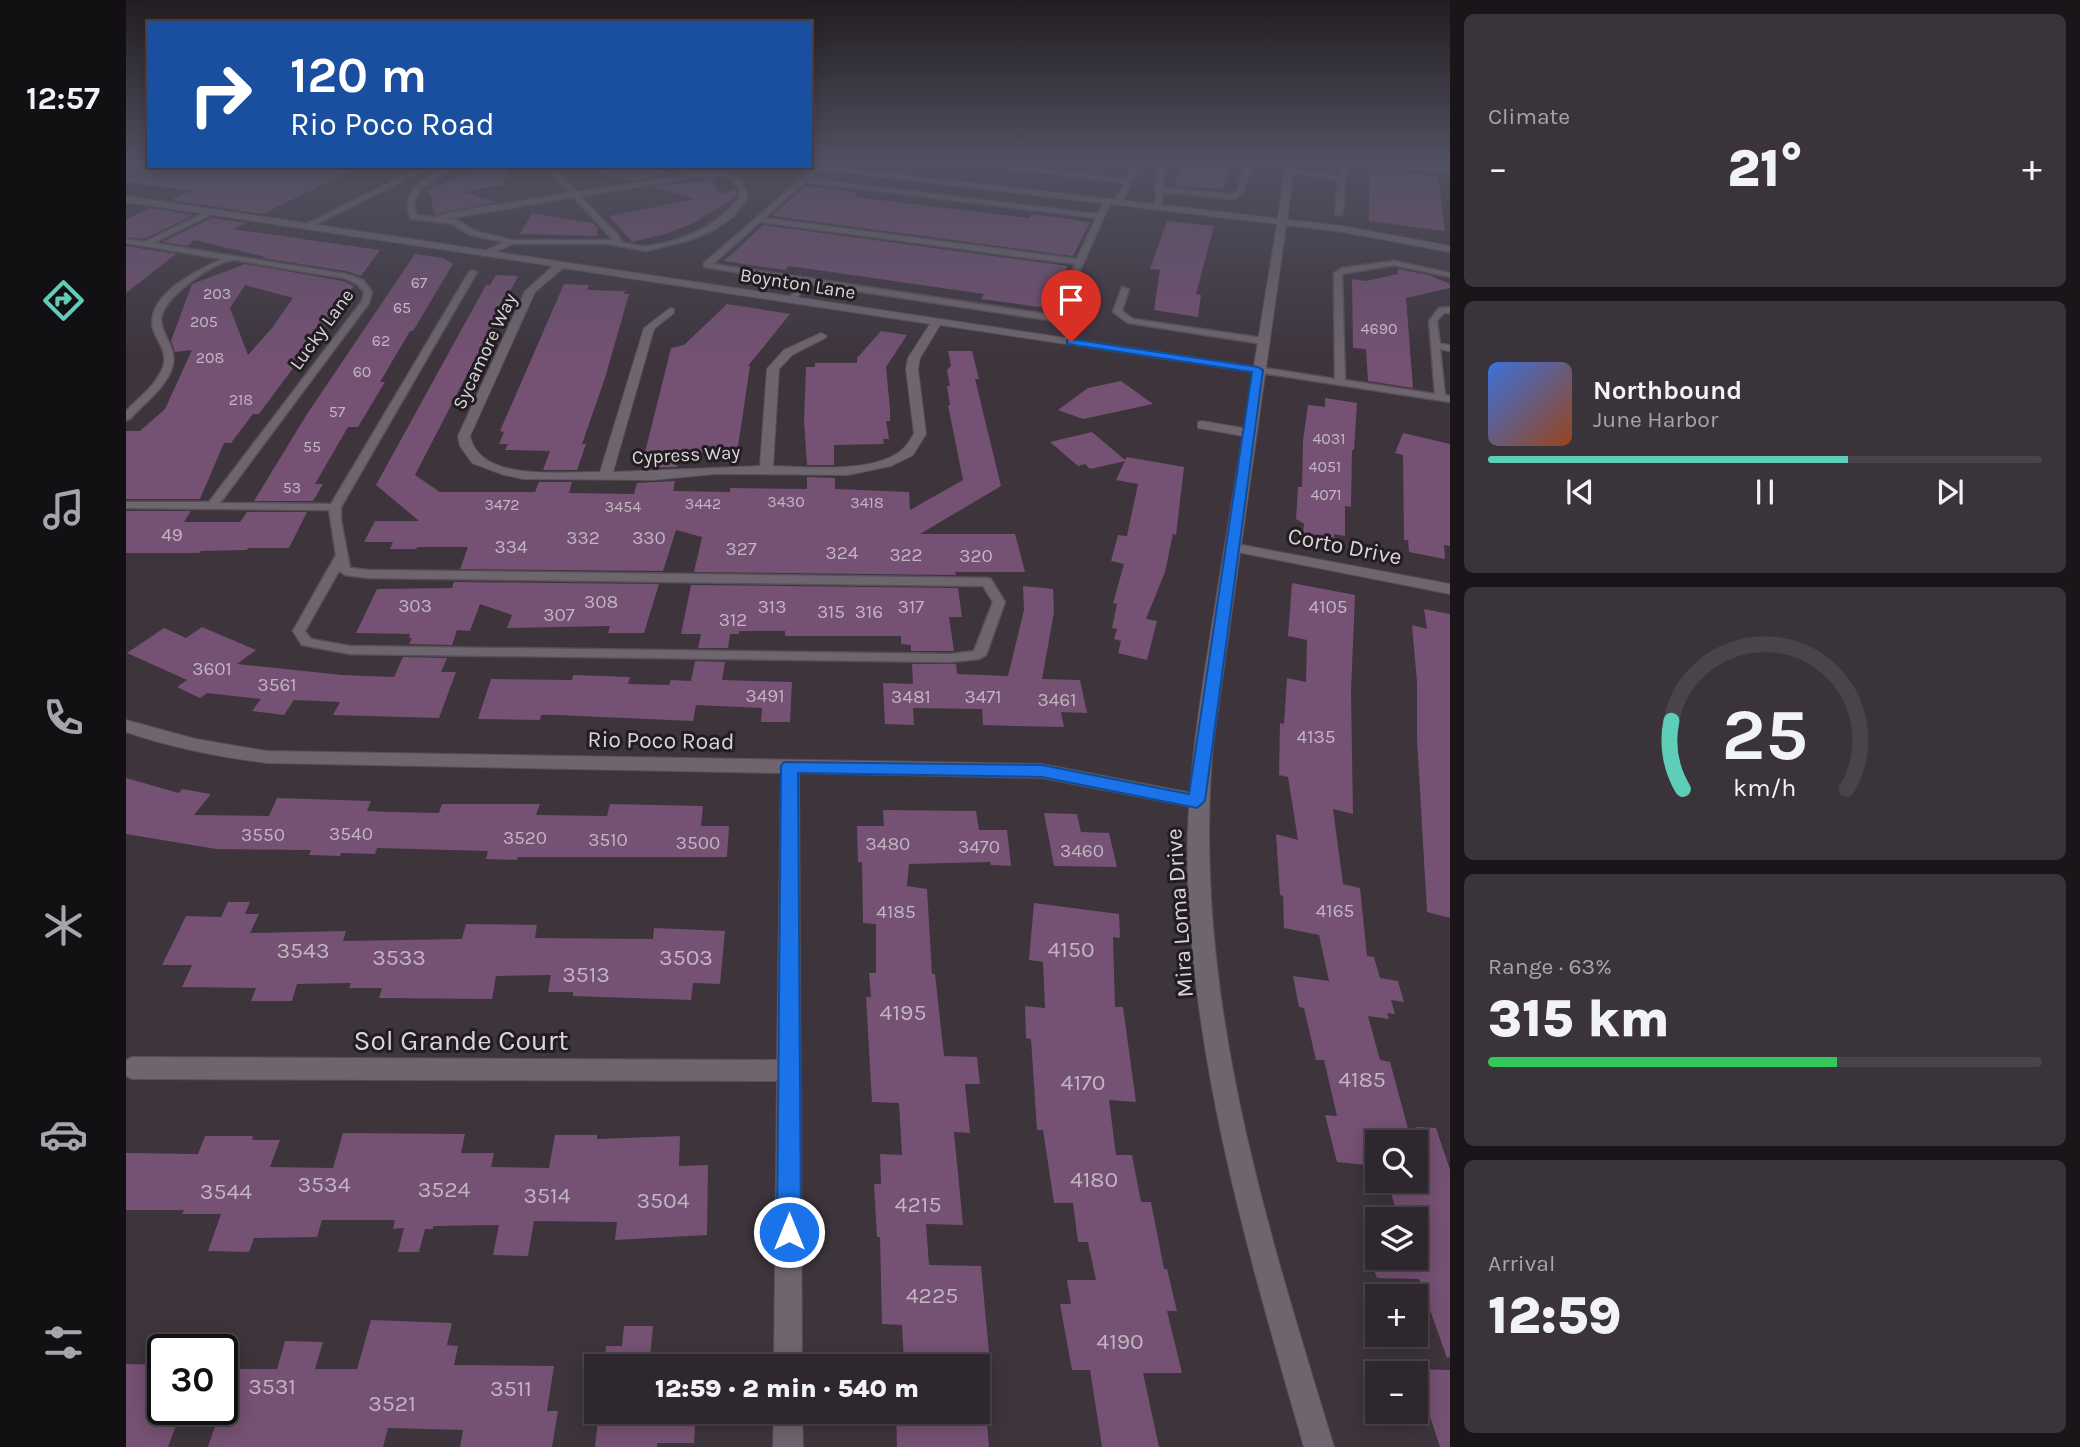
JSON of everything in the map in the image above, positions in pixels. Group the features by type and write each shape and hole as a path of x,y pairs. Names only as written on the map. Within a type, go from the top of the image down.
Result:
{"street":[{"name":"Boynton Lane","path":"309,227 1258,370"},
{"name":"Mira Loma Drive","path":"1281,227 1232,547 1197,801 1198,886 1207,986 1223,1094 1251,1214 1319,1447"},
{"path":"1315,227 1449,248"},
{"name":"Sycamore Way","path":"476,460 465,446 464,436 530,291 561,265"},
{"path":"605,476 649,328 670,311"},
{"name":"Cypress Way","path":"476,460 495,469 523,475 605,476 766,470 848,471 868,468 899,458 916,444 920,434 912,369 914,358 937,321"},
{"path":"766,470 773,369 777,362 796,346 821,336"},
{"path":"1202,425 1249,433"},
{"name":"Corto Drive","path":"1232,547 1450,589"},
{"name":"Rio Poco Road","path":"126,726 177,743 214,751 267,757 1042,771 1197,801"},
{"path":"788,1354 790,766"},
{"name":"Sol Grande Court","path":"132,1068 789,1070"},
{"path":"788,1424 788,1447"}],"lane":[{"path":"145,244 180,227"},
{"path":"462,227 473,233 511,242 617,243 646,249 687,238 713,227"},
{"path":"605,227 617,243"},
{"path":"751,227 707,265 1055,318 1095,227"},
{"path":"808,227 1080,262"},
{"name":"Lucky Lane","path":"126,241 346,276 360,282 368,292 366,301 213,505"},
{"path":"486,254 511,242"},
{"path":"126,417 162,376 168,365 169,356 157,326 160,306 180,286 230,258"},
{"path":"1340,383 1338,273 1342,270 1394,263 1450,275"},
{"path":"342,555 299,631 307,642 350,650 951,658 979,655 999,602 987,582 368,574 345,570 335,508 473,272"},
{"path":"791,300 808,281"},
{"path":"1125,289 1117,312 1130,321 1263,341"},
{"path":"1258,370 1445,399 1433,320 1442,310 1450,310"},
{"path":"1436,346 1450,348"},
{"path":"126,505 335,508"}],"building":[{"path":"126,227 170,227 144,239 126,237"},
{"path":"194,227 239,227 234,229 380,250 361,276 346,271 262,258 265,257 194,240 187,246 162,242"},
{"path":"524,227 598,228 597,236 520,234"},
{"path":"618,227 685,227 665,234 632,242"},
{"path":"761,227 774,227 1068,266 1047,308 981,299 984,294 789,266 785,270 724,261"},
{"path":"851,227 1088,227 1073,256"},
{"path":"1165,227 1214,227 1196,294 1201,295 1198,317 1154,310 1160,270 1150,269"},
{"path":"1411,227 1444,227 1445,231"},
{"path":"126,246 176,254 126,293"},
{"path":"415,254 443,258 453,264 380,382 385,382 358,427 348,427 315,484 323,484 313,501 254,501 307,414"},
{"path":"245,264 343,281 354,286 259,414 253,414 231,443 224,443 200,499 126,499 126,431 140,431 165,409 192,350 175,352 171,341 192,284","holes":["245,285 293,298 272,328 248,355 230,308"]},
{"path":"1398,269 1429,275 1450,284 1450,288 1406,298 1413,388 1368,381 1366,349 1353,348 1352,279 1366,281 1398,274"},
{"path":"496,275 518,276 415,475 440,492 535,492 539,482 572,482 569,493 634,494 637,483 675,481 673,491 730,492 730,488 807,489 807,477 835,478 835,489 909,492 910,510 963,480 948,405 947,386 950,386 947,370 951,366 948,351 972,351 979,379 975,379 1001,486 920,534 1015,534 1025,572 955,572 956,575 694,572 702,537 676,530 663,571 460,569 468,547 390,549 393,542 364,542 375,521 419,521 376,485 486,285 490,285"},
{"path":"564,284 589,285 587,290 625,291 624,294 629,294 605,378 582,444 586,444 577,470 543,470 550,451 505,450 508,444 499,444 504,432 500,431"},
{"path":"727,304 790,314 748,366 737,453 680,452 677,467 641,468 671,348 684,345"},
{"path":"881,331 907,335 886,367 890,421 886,421 889,439 883,439 884,444 834,445 834,465 807,465 804,420 806,367 815,367 815,363 857,363 857,358"},
{"path":"1121,381 1153,404 1083,419 1058,410 1088,388"},
{"path":"1325,398 1357,403 1352,450 1351,507 1345,506 1345,536 1334,534 1334,539 1303,533 1304,524 1296,519 1298,487 1302,487 1303,441 1308,405 1325,407"},
{"path":"1092,432 1125,460 1127,457 1184,467 1176,535 1173,534 1165,572 1146,619 1157,621 1147,660 1118,653 1121,641 1114,639 1117,629 1112,628 1117,604 1113,603 1124,564 1111,561 1118,535 1127,536 1138,484 1116,480 1125,461 1090,469 1085,464 1078,466 1050,442"},
{"path":"1403,433 1450,444 1450,546 1444,545 1445,559 1409,552 1408,540 1404,540 1403,455 1395,453"},
{"path":"126,511 191,511 184,522 240,522 247,512 307,512 289,548 248,548 199,553 126,553"},
{"path":"454,582 659,584 644,633 608,633 610,626 507,628 512,615 480,604 470,631 457,630 452,645 409,644 412,638 409,638 410,634 356,633 377,589 452,588"},
{"path":"1292,583 1355,595 1351,691 1353,814 1333,809 1343,884 1360,888 1367,956 1374,957 1380,978 1398,981 1404,1002 1391,1000 1395,1014 1387,1013 1389,1019 1368,1016 1380,1060 1390,1062 1408,1130 1365,1130 1365,1165 1337,1162 1325,1115 1337,1116 1324,1060 1316,1060 1304,1008 1299,1007 1293,976 1329,981 1319,935 1284,928 1276,834 1298,840 1288,777 1279,775 1280,723 1284,724 1287,678 1306,682 1307,640 1288,636"},
{"path":"691,585 958,588 962,617 949,617 954,651 911,651 911,645 901,644 901,636 785,636 785,631 739,631 739,634 730,634 728,648 698,648 701,634 681,634"},
{"path":"1023,586 1053,589 1054,612 1042,679 1080,680 1087,713 1061,712 1064,727 1015,726 983,725 982,709 913,708 914,725 885,724 883,683 913,684 912,664 956,664 957,674 1008,676 1024,610"},
{"path":"1424,609 1450,614 1450,918 1427,912 1412,625 1427,629"},
{"path":"202,627 256,650 237,664 342,675 394,677 403,657 447,658 441,672 456,672 439,718 333,715 340,702 294,700 284,715 252,711 261,699 207,693 200,698 177,687 187,680 127,653 164,628 186,638"},
{"path":"695,661 725,662 722,680 792,682 790,722 761,722 762,708 696,705 693,721 556,715 541,715 540,720 478,719 491,679 572,680 573,675 630,677 628,684 669,685 671,680 691,681"},
{"path":"126,778 179,793 182,789 211,794 194,815 269,816 277,798 371,801 367,811 391,812 439,813 442,804 540,804 536,815 607,816 610,804 703,806 701,826 729,826 727,857 518,857 517,860 486,859 488,851 377,848 375,854 341,853 340,856 309,855 311,850 216,849 126,834"},
{"path":"883,810 976,811 979,830 1007,830 1011,866 991,865 990,862 909,864 907,886 927,889 932,974 935,974 944,1056 977,1057 980,1084 965,1084 970,1133 954,1132 963,1225 926,1224 929,1265 981,1266 989,1354 904,1354 902,1325 882,1324 880,1237 877,1237 874,1184 881,1184 880,1154 902,1155 899,1103 872,1102 866,997 871,997 869,973 876,973 876,924 863,923 862,862 858,862 857,826 884,826"},
{"path":"1044,813 1077,814 1081,832 1109,833 1117,867 1054,866"},
{"path":"228,902 250,902 245,914 259,914 250,933 346,931 343,941 462,939 466,924 537,925 535,938 653,939 654,928 725,931 720,984 693,983 691,1000 573,996 573,992 548,992 551,975 496,976 492,999 379,998 382,988 349,988 351,983 297,984 292,1001 251,1001 256,988 182,987 192,965 162,965 186,916 221,917"},
{"path":"1034,903 1119,914 1120,938 1113,937 1115,1007 1123,1007 1136,1102 1109,1100 1116,1155 1132,1155 1141,1202 1151,1202 1164,1269 1167,1269 1177,1311 1167,1311 1182,1373 1143,1373 1159,1447 1102,1447 1090,1370 1072,1370 1060,1304 1071,1304 1067,1280 1096,1280 1088,1242 1078,1242 1073,1203 1054,1203 1043,1130 1037,1130 1031,1039 1026,1038 1025,1006 1045,1008 1043,962 1029,960"},
{"path":"1416,1127 1436,1128 1450,1170 1450,1357 1447,1358 1428,1304 1428,1284 1421,1284 1419,1279 1377,1278 1374,1270 1428,1270 1428,1207 1395,1206 1391,1193 1428,1193 1428,1130 1416,1130"},
{"path":"343,1133 465,1134 461,1153 494,1153 491,1167 549,1168 555,1135 597,1135 597,1139 680,1136 679,1166 708,1165 707,1235 615,1240 617,1222 534,1221 528,1256 493,1255 499,1225 433,1226 433,1229 425,1229 419,1252 398,1252 404,1228 393,1229 395,1220 322,1220 317,1237 254,1238 249,1252 208,1251 221,1214 182,1214 184,1210 126,1210 126,1153 198,1154 205,1136 253,1136 252,1140 280,1140 270,1167 333,1168"},
{"path":"371,1320 452,1323 447,1345 458,1346 454,1365 554,1366 547,1411 558,1411 552,1447 460,1447 463,1430 388,1428 383,1447 208,1447 215,1425 238,1425 238,1369 277,1369 285,1341 323,1342 315,1369 357,1369"},
{"path":"624,1326 653,1326 650,1354 605,1354 606,1346 622,1346"},
{"path":"126,1364 147,1365 147,1425 176,1425 168,1447 126,1447"},
{"path":"1428,1369 1450,1370 1450,1447 1440,1447 1428,1410"},
{"path":"598,1424 695,1424 694,1443 657,1443 657,1447 595,1447"},
{"path":"896,1424 987,1424 989,1447 897,1447"}],"route":[{"path":"789,1232 790,766 1042,771 1197,801 1198,777 1258,370 1071,342"}]}
